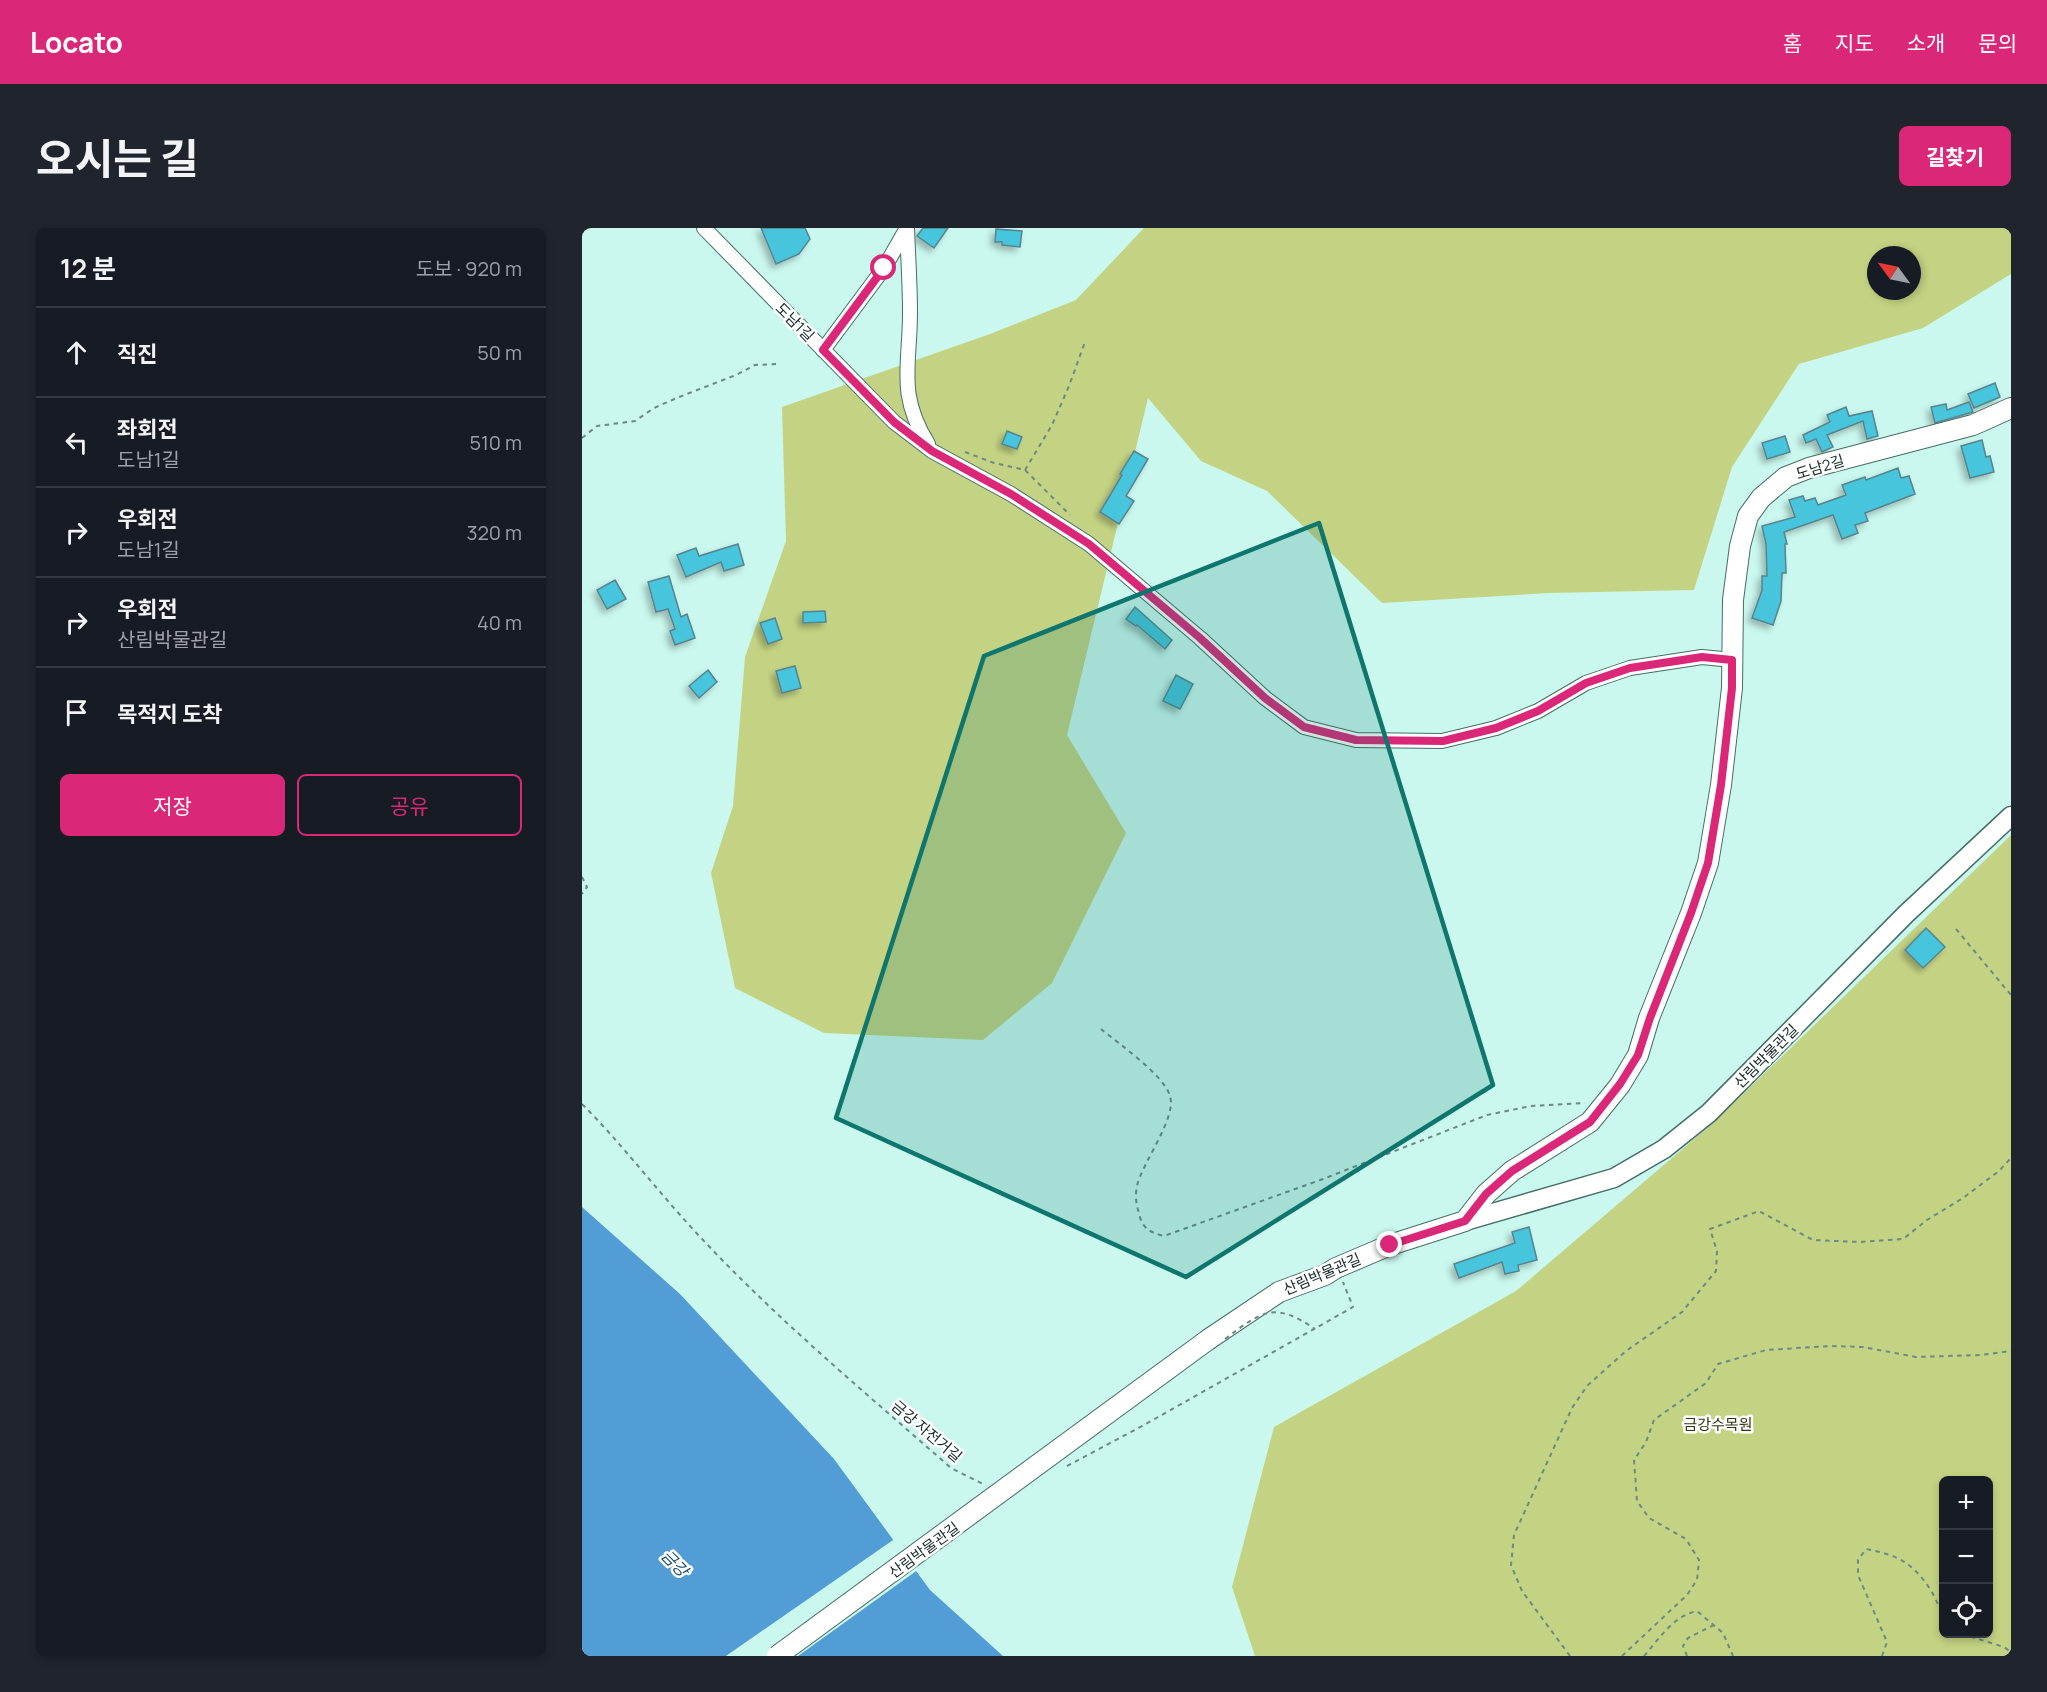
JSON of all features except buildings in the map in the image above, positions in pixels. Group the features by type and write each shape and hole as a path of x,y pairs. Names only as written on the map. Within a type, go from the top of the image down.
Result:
{"main road":[{"name":"도남2길","path":"1732,660 1733,600 1740,546 1748,516 1761,498 1786,477 1809,468 1973,425 2011,408"},
{"path":"1465,1221 1486,1194 1512,1171 1590,1122 1620,1084 1638,1055 1708,863 1721,785 1732,688 1732,660"},
{"name":"산림박물관길","path":"777,1656 1209,1339 1278,1292 1325,1275 1390,1245 1465,1221"}],"street":[{"name":"도남1길","path":"704,228 894,422 932,451 1011,494 1089,544 1200,638 1265,698 1304,727 1356,740 1443,741 1496,728 1538,711 1586,683 1630,668 1702,657 1732,660"},
{"path":"823,350 884,268 907,228"},
{"path":"907,228 910,314 906,388 918,429 932,451"},
{"name":"산림박물관길","path":"1465,1221 1614,1178 1664,1149 1709,1113 1906,914 2011,816"}],"path":[{"path":"1025,470 1052,425 1085,342"},
{"path":"582,438 597,426 635,420 671,400 736,375 755,365 779,364"},
{"path":"582,877 587,887 582,894"},
{"path":"1956,929 2011,995"},
{"path":"1101,1029 1164,1083 1171,1098 1169,1114 1137,1184 1135,1199 1140,1220 1150,1233 1164,1236 1323,1179 1487,1114 1531,1106 1606,1102"},
{"name":"금강 자전거길","path":"582,1104 625,1149 702,1239 754,1292 951,1468 992,1486"},
{"path":"1570,1656 1522,1591 1511,1565 1514,1534 1572,1408 1587,1386 1626,1351 1682,1312 1716,1271 1717,1251 1710,1229 1759,1210 1813,1240 1860,1242 1903,1239 1926,1220 1963,1198 1999,1171 2011,1158"},
{"path":"1058,1470 1144,1425 1353,1307 1342,1281"},
{"path":"1622,1656 1687,1595 1697,1580 1699,1560 1686,1539 1648,1518 1642,1509 1637,1500 1634,1460 1646,1442 1654,1420 1706,1383 1718,1364 1766,1350 1830,1346 1863,1347 1916,1357 1981,1355 2011,1351"},
{"path":"1882,1656 1887,1642 1858,1575 1858,1560 1866,1549 1885,1553 1913,1566 1939,1605"},
{"path":"1644,1656 1665,1631 1685,1614 1697,1611 1723,1633 1733,1656"},
{"path":"1687,1656 1683,1646 1688,1638 1714,1625"},
{"path":"1975,1638 2004,1647 2011,1652"}],"highlighted area":[{"path":"1319,523 1493,1085 1186,1277 836,1118 984,656"}],"green space":[{"path":"1144,228 2011,228 2011,274 1923,328 1799,364 1732,467 1694,590 1549,593 1382,603 1267,491 1201,461 1148,398 1067,735 1126,833 1052,983 983,1040 824,1033 735,988 711,873 733,806 745,657 786,541 782,407 990,334 1076,300"},
{"name":"금강수목원","path":"2011,835 2011,1656 1255,1656 1232,1587 1274,1427 1516,1291 1713,1123"}],"water":[{"name":"금강","path":"582,1207 680,1294 834,1459 930,1590 1003,1656 582,1656"}],"pier":[{"path":"896,1538 919,1569 798,1656 726,1656"}],"route":[{"path":"884,268 823,350 894,422 932,451 1011,494 1089,544 1200,638 1265,698 1304,727 1356,740 1443,741 1496,728 1538,711 1586,683 1630,668 1702,657 1732,660 1732,688 1721,785 1708,863 1638,1055 1620,1084 1590,1122 1512,1171 1486,1194 1465,1221 1390,1245"}]}
